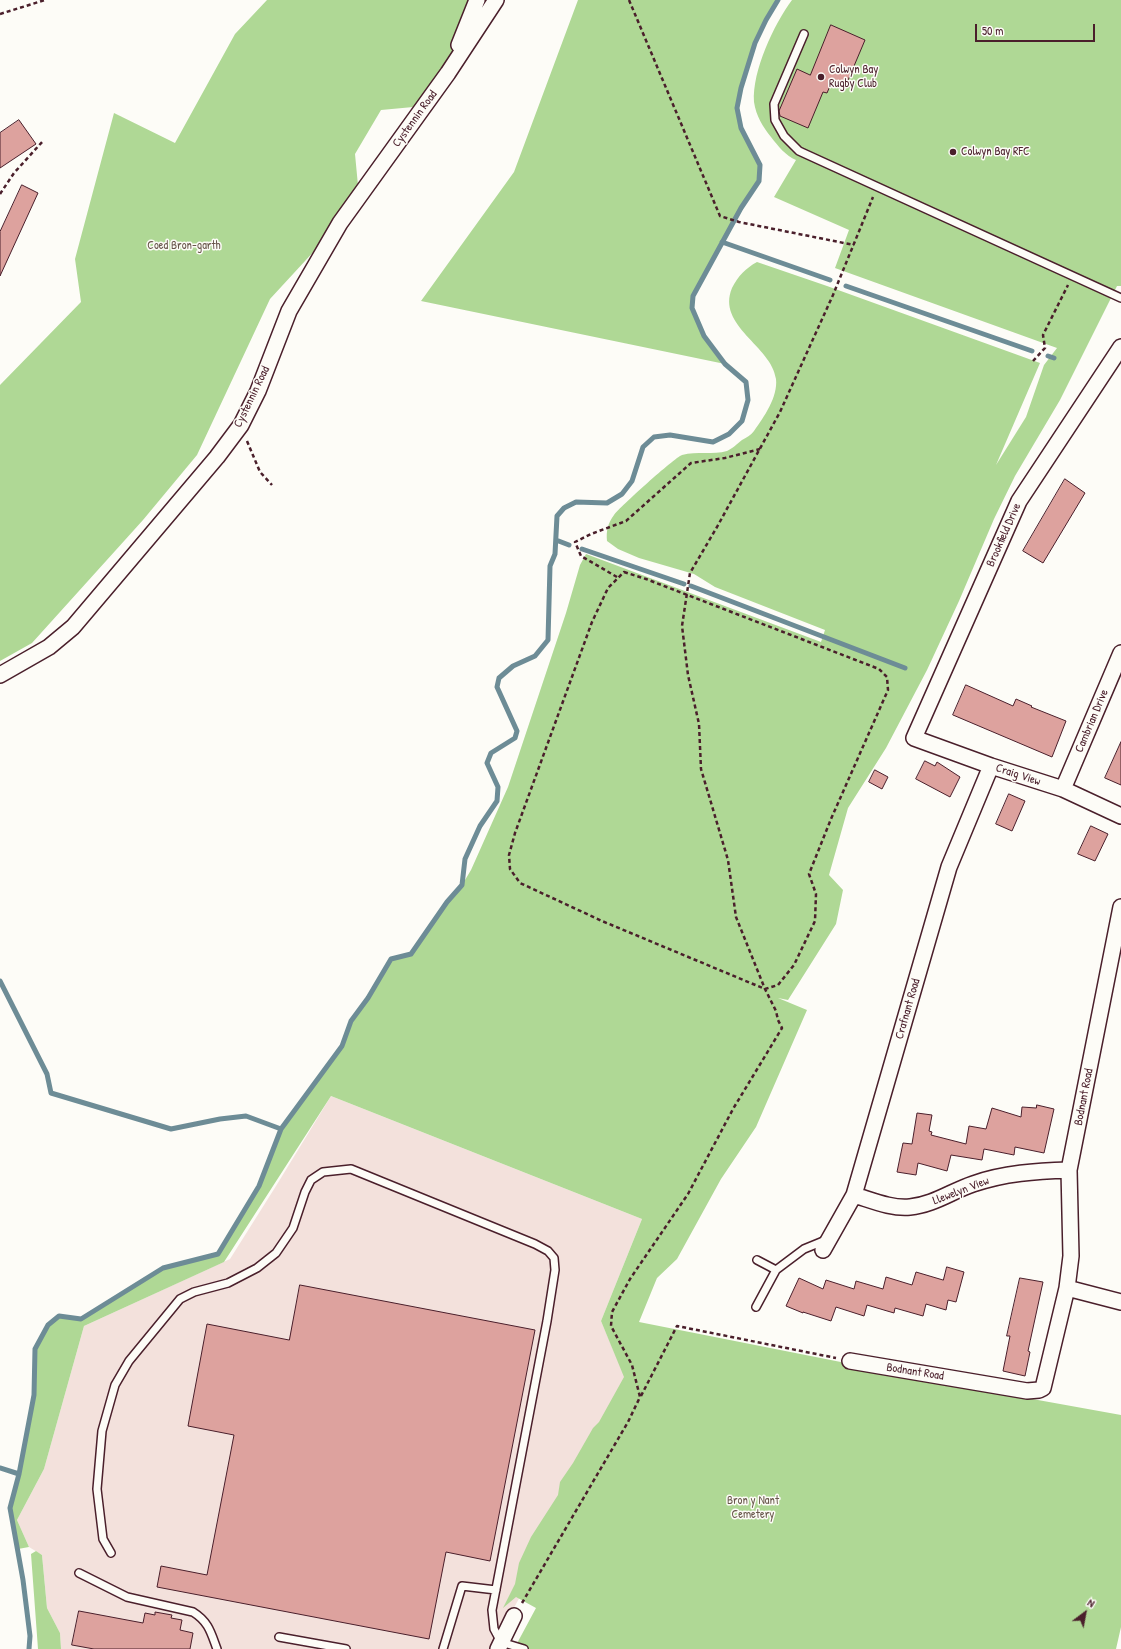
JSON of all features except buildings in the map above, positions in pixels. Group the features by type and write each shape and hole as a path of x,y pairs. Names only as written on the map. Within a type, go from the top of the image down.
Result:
{"street":[{"path":"448,73 476,0"},
{"path":"448,73 496,0"},
{"name":"Cystennin Road","path":"0,675 49,647 74,627 217,457 241,425 258,391 289,311 340,222 448,73"},
{"name":"Brookfield Drive","path":"914,738 1019,501 1121,347"},
{"name":"Cambrian Drive","path":"1063,789 1121,653"},
{"name":"Craig View","path":"914,738 991,766 1063,789 1121,816"},
{"name":"Crafnant Road","path":"826,1245 854,1195 949,867 991,766"},
{"name":"Bodnant Road","path":"850,1361 1027,1390 1039,1390 1043,1388 1067,1288 1071,1256 1069,1170 1121,907"},
{"name":"Llewelyn View","path":"854,1195 889,1205 909,1207 929,1203 972,1184 998,1177 1030,1172 1069,1170"},
{"path":"1067,1288 1121,1302"},
{"path":"499,1646 514,1616"}],"lane":[{"path":"804,34 774,104 775,120 784,136 799,151 1121,298"},
{"path":"110,1553 103,1539 97,1489 102,1431 114,1385 129,1362 180,1299 194,1292 228,1283 257,1268 276,1253 293,1228 305,1192 311,1180 323,1172 350,1169 535,1244 548,1252 554,1258 555,1270 547,1321 492,1610 494,1629 499,1646 524,1649"},
{"path":"756,1307 776,1270 804,1249 826,1245"},
{"path":"756,1260 776,1270"},
{"path":"79,1573 126,1597 193,1612 203,1618 208,1626 217,1649"},
{"path":"443,1649 462,1586 496,1590"},
{"path":"280,1637 346,1649"}],"path":[{"path":"0,14 45,0"},
{"path":"628,0 720,216 739,222 854,246"},
{"path":"0,194 14,173 43,141"},
{"path":"640,1397 632,1365 611,1326 612,1312 630,1279 688,1194 733,1108 782,1028 736,917 728,860 701,769 699,724 688,675 682,626 690,573 780,412 854,246 877,187"},
{"path":"1033,361 1045,348 1043,335 1073,276"},
{"path":"241,425 260,472 272,485"},
{"path":"617,577 581,556 575,542 590,534 626,521 691,463 725,458 760,448"},
{"path":"624,572 686,595 879,669 887,677 888,690 831,819 809,874 816,894 815,921 794,965 778,985 765,989 540,894 520,883 510,869 509,855 515,833 589,629 608,588 617,577 624,572"},
{"path":"514,1616 628,1422 677,1326 850,1361"}],"shaded area":[{"path":"331,1096 642,1219 601,1321 629,1387 521,1595 491,1649 61,1649 60,1633 47,1608 42,1555 29,1547 17,1520 44,1469 84,1326 230,1259"}],"green space":[{"name":"Coed Bron-garth","path":"267,0 475,0 448,73 424,106 381,110 355,154 359,196 340,223 270,299 197,455 143,520 32,643 0,661 0,385 81,302 75,259 114,113 175,143 235,34"},
{"path":"578,0 778,0 755,43 741,88 737,108 741,128 760,165 759,181 741,208 693,296 692,309 704,336 725,364 421,301 514,172"},
{"name":"Bron y Nant Cemetery","path":"792,0 1121,0 1121,286 1117,286 1060,400 1015,476 994,519 959,601 927,670 886,748 848,808 829,875 843,890 836,924 788,1000 778,998 807,1010 756,1127 721,1179 677,1259 657,1278 639,1322 977,1389 1121,1415 1121,1627 1116,1649 514,1649 536,1608 516,1597 503,1608 515,1584 519,1563 531,1537 558,1495 560,1482 593,1428 599,1422 624,1377 601,1321 642,1219 331,1096 224,1262 84,1326 44,1469 17,1520 29,1547 18,1549 10,1508 34,1395 35,1352 48,1325 59,1316 81,1319 163,1268 218,1254 259,1186 281,1129 342,1046 351,1021 368,998 391,959 411,954 450,899 462,885 471,870 508,787 566,613 580,565 586,554 821,642 825,630 715,587 694,574 639,558 618,549 607,541 610,521 618,510 677,458 682,455 693,453 716,453 729,450 753,432 770,406 776,386 776,379 772,367 765,356 738,325 732,314 729,301 732,288 740,276 749,267 757,262 1040,363 996,465 1026,417 1044,365 1057,348 835,268 849,230 774,197 796,160 782,150 768,133 758,117 754,102 754,90 760,62 778,22"},
{"path":"36,1551 42,1555 47,1608 60,1633 61,1649 38,1649 31,1554"}],"waterway":[{"path":"29,1649 30,1636 23,1580 10,1508 19,1474 34,1395 35,1349 48,1325 59,1316 81,1319 163,1268 218,1254 259,1186 281,1129 342,1046 351,1021 368,998 391,959 411,954 447,902 462,885 465,859 480,826 497,801 498,787 487,763 491,753 515,738 517,731 497,687 499,678 513,666 535,656 548,640 550,566 555,554 557,516 564,508 576,502 607,503 622,494 632,481 643,447 654,437 670,435 713,442 729,434 742,421 748,400 746,382 725,364 704,336 692,308 693,296 741,208 759,181 760,165 741,128 737,108 741,88 755,43 778,0"},
{"path":"722,242 830,280"},
{"path":"846,286 1032,351"},
{"path":"1048,356 1054,358"},
{"path":"556,540 569,545"},
{"path":"582,549 684,584"},
{"path":"691,586 905,668"},
{"path":"0,981 47,1074 51,1093 171,1129 220,1119 246,1116 281,1129"},
{"path":"0,1468 19,1474"}],"place":[{"name":"Colwyn Bay Rugby Club","path":"821,77"},
{"name":"Colwyn Bay RFC","path":"953,152"}]}
